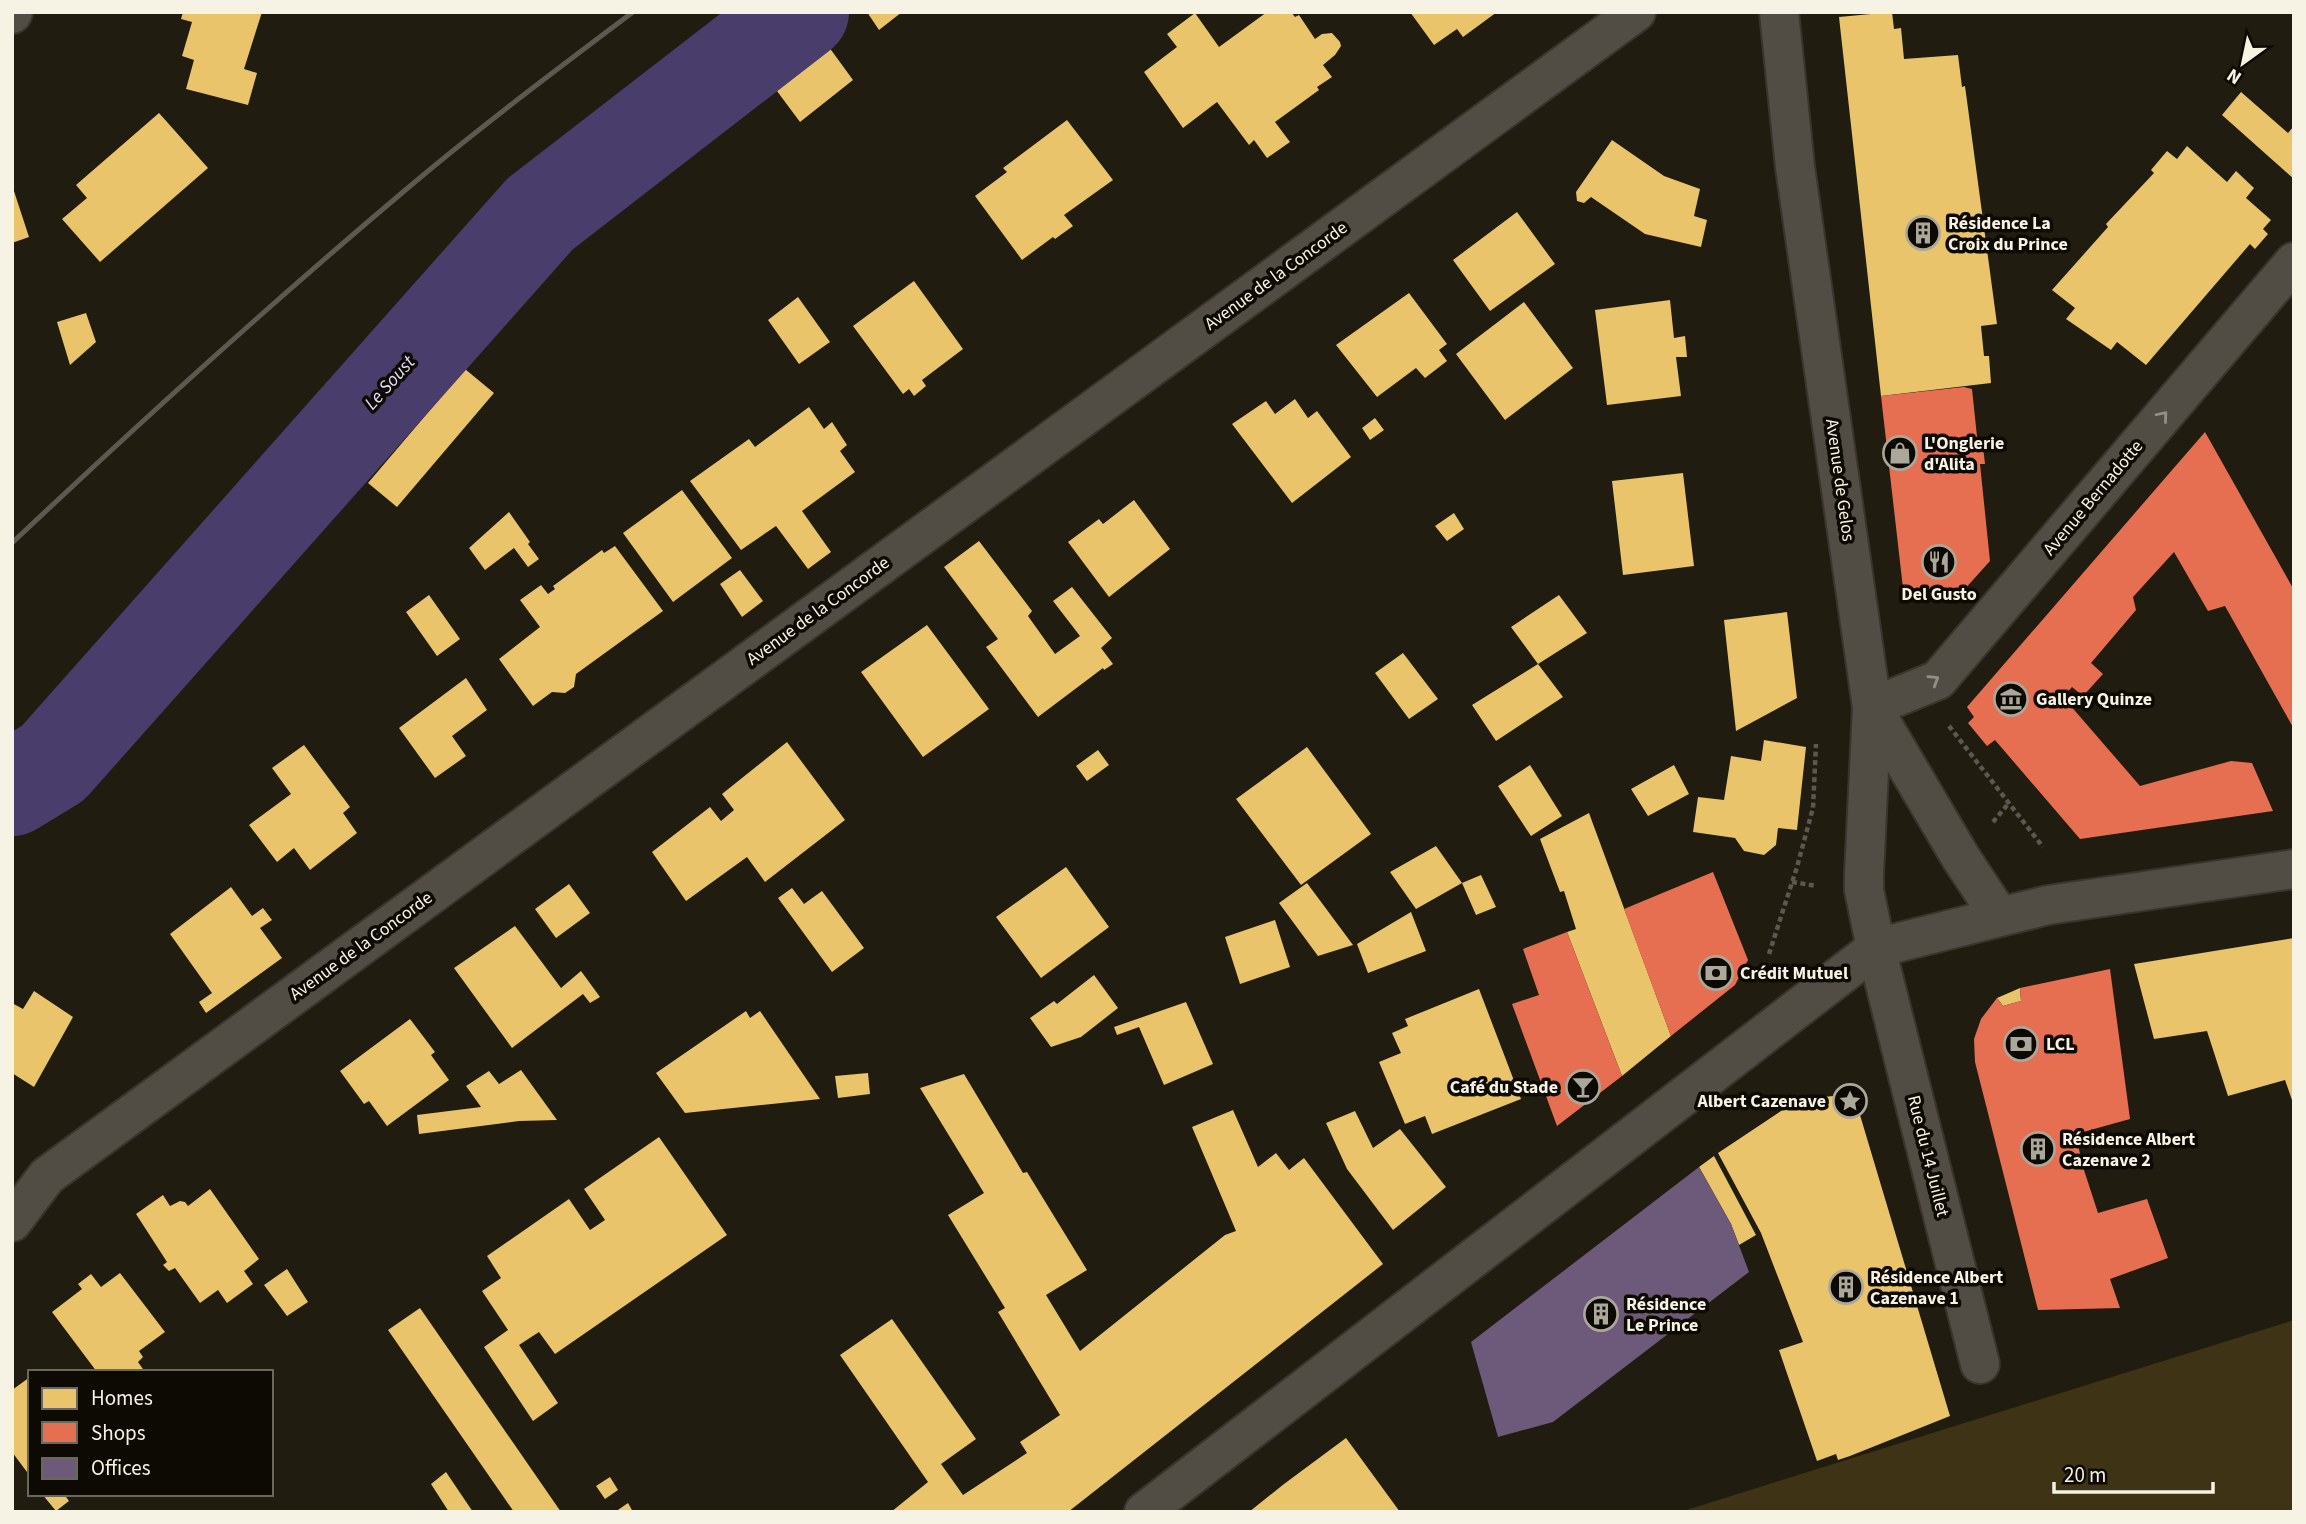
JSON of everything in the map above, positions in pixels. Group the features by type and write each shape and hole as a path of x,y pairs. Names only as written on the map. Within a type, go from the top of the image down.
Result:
{"street":[{"name":"Avenue de la Concorde","path":"12,1222 47,1176 1636,12"},
{"name":"Avenue de Gelos","path":"1779,12 1795,167 1872,707 1864,890 1876,948"},
{"name":"Avenue Bernadotte","path":"1872,707 1938,680 2294,262"},
{"path":"1872,707 1961,858 2000,917"},
{"path":"1144,1512 1876,948 2048,905 2294,869"},
{"name":"Rue du 14 Juillet","path":"1876,948 1980,1364"}],"path":[{"path":"1945,722 2043,847"},
{"path":"1769,954 1813,808 1816,744"},
{"path":"1988,829 2008,804"},
{"path":"1792,882 1828,888"}],"shaded area":[{"path":"2294,1320 2294,1512 1680,1512"}],"building: Homes":[{"path":"183,12 262,12 244,69 257,73 248,105 186,89 194,60 182,56 192,22 181,19"},
{"path":"867,12 902,12 879,30"},
{"path":"1267,12 1291,12 1295,17 1299,15 1315,39 1322,34 1332,33 1341,46 1323,65 1332,77 1317,87 1319,90 1275,122 1290,142 1267,158 1254,140 1249,145 1217,102 1183,128 1144,72 1177,47 1167,34 1195,13 1219,47"},
{"path":"1410,12 1497,12 1463,37 1457,29 1434,45"},
{"name":"Résidence La Croix du Prince","path":"1892,12 1894,29 1901,28 1904,59 1958,55 1962,87 1965,86 1997,324 1981,326 1984,356 1989,356 1991,383 1881,396 1839,17"},
{"path":"826,43 853,80 800,122 771,83"},
{"path":"2241,92 2288,133 2294,126 2294,179 2222,115"},
{"path":"159,113 208,168 100,262 62,219 87,198 76,185"},
{"path":"1067,120 1113,180 1064,215 1073,226 1022,260 975,196 1007,172 1003,168"},
{"path":"1612,140 1664,176 1700,189 1694,216 1707,220 1701,247 1645,234 1591,197 1584,203 1577,201 1576,192"},
{"path":"2187,146 2227,182 2236,171 2254,188 2246,198 2271,220 2263,229 2268,234 2255,249 2250,244 2146,365 2117,342 2111,350 2066,319 2075,308 2052,290 2108,227 2106,224 2154,173 2151,170 2167,151 2177,159"},
{"path":"12,185 29,237 12,243"},
{"path":"1517,212 1555,264 1490,311 1453,260"},
{"path":"914,281 963,349 922,380 926,386 914,396 909,389 903,394 853,326"},
{"path":"1409,293 1447,344 1439,350 1447,361 1425,378 1416,368 1377,397 1336,345"},
{"path":"798,297 830,342 799,364 768,320"},
{"path":"1670,300 1674,338 1685,336 1687,357 1676,357 1681,396 1607,405 1595,310"},
{"path":"1524,302 1573,368 1505,420 1456,354"},
{"path":"86,313 96,342 70,365 57,322"},
{"path":"465,369 494,393 397,507 368,483"},
{"path":"1295,399 1308,418 1317,411 1351,457 1292,503 1232,424 1266,401 1275,414"},
{"path":"809,407 824,429 832,422 847,445 840,451 855,472 802,511 831,552 808,569 776,526 741,550 690,481 749,439 755,447"},
{"path":"1375,418 1384,430 1370,440 1362,428"},
{"path":"1683,473 1694,566 1623,575 1612,481"},
{"path":"682,490 732,558 673,602 623,533"},
{"path":"1134,500 1170,549 1109,597 1068,542 1099,519 1103,524"},
{"path":"509,512 539,559 528,567 514,548 485,570 469,548"},
{"path":"1454,513 1464,529 1447,541 1435,526"},
{"path":"979,541 1032,611 1028,616 1055,654 1080,636 1053,601 1072,587 1112,638 1101,648 1113,664 1104,670 1103,668 1038,717 986,647 998,639 944,567"},
{"path":"615,546 663,611 576,674 574,687 565,693 552,692 533,706 499,659 540,627 520,600 541,585 548,594 555,589 553,586 602,550 604,553"},
{"path":"740,570 763,601 742,617 720,584"},
{"path":"429,595 460,639 437,656 406,612"},
{"path":"1559,595 1587,633 1538,664 1511,627"},
{"path":"1787,612 1797,698 1736,731 1724,620"},
{"path":"927,625 989,709 923,757 861,672"},
{"path":"1403,653 1438,699 1409,719 1375,673"},
{"path":"1538,664 1563,697 1496,741 1472,705"},
{"path":"466,678 487,710 452,736 466,756 435,778 399,728"},
{"path":"1764,740 1806,747 1797,830 1778,828 1776,845 1764,855 1744,851 1735,838 1693,832 1698,797 1724,800 1731,756 1761,761"},
{"path":"787,742 845,820 765,882 747,857 686,901 652,852 710,807 721,821 734,810 722,794"},
{"path":"304,745 350,807 343,813 357,833 310,870 294,848 277,862 249,825 291,794 272,768"},
{"path":"1307,747 1371,834 1301,885 1236,799"},
{"path":"1098,750 1109,765 1087,781 1076,766"},
{"path":"1530,765 1562,816 1531,836 1498,786"},
{"path":"1674,765 1689,794 1648,816 1631,789"},
{"path":"1589,813 1671,1036 1622,1076 1567,932 1576,929 1564,891 1560,892 1540,839"},
{"path":"1436,846 1462,883 1416,909 1390,872"},
{"path":"1066,867 1109,927 1041,978 996,917"},
{"path":"1481,875 1496,907 1476,915 1462,883"},
{"path":"1307,883 1353,945 1318,956 1279,903"},
{"path":"569,884 590,913 556,938 535,909"},
{"path":"231,887 252,916 263,908 272,920 260,928 282,958 206,1013 199,1002 212,993 170,934"},
{"path":"792,888 804,904 822,891 864,948 832,972 778,898"},
{"path":"1411,912 1426,951 1368,973 1357,944"},
{"path":"1275,920 1290,967 1240,984 1225,937"},
{"path":"515,926 561,988 581,971 600,997 590,1003 583,994 512,1048 454,968"},
{"path":"2294,938 2294,1099 2292,1100 2285,1080 2228,1096 2207,1031 2154,1039 2134,964"},
{"path":"1094,975 1118,1008 1081,1037 1051,1047 1030,1018 1054,1001 1057,1004"},
{"path":"2020,988 2021,1001 2003,1006 1997,998"},
{"path":"1479,989 1521,1099 1432,1134 1425,1116 1405,1124 1379,1062 1401,1053 1392,1033 1408,1026 1405,1019"},
{"path":"34,991 73,1017 34,1087 12,1073 12,1003 23,1009"},
{"path":"1186,1002 1213,1064 1164,1085 1139,1027 1117,1035 1114,1027"},
{"path":"746,1011 750,1018 760,1011 820,1099 685,1113 656,1073"},
{"path":"410,1019 435,1052 431,1055 449,1080 387,1126 369,1101 364,1104 340,1071"},
{"path":"521,1070 557,1120 519,1121 419,1134 417,1115 481,1107 466,1086 489,1071 499,1084"},
{"path":"868,1073 870,1094 838,1098 835,1076"},
{"path":"964,1074 1023,1173 1027,1172 1087,1270 1046,1295 1080,1351 1225,1235 1236,1231 1192,1127 1233,1110 1258,1167 1276,1153 1289,1170 1304,1158 1383,1264 1068,1512 891,1512 928,1482 840,1355 892,1319 976,1439 941,1464 963,1495 1027,1453 1020,1442 1060,1415 998,1312 1005,1308 948,1215 984,1193 920,1088"},
{"name":"Résidence Albert Cazenave 1","path":"1834,1096 1845,1098 1857,1105 1950,1416 1850,1456 1838,1460 1836,1454 1817,1461 1779,1350 1803,1342 1761,1233 1718,1153 1799,1099"},
{"path":"1355,1111 1373,1148 1400,1129 1446,1187 1393,1230 1347,1169 1326,1123"},
{"path":"659,1137 727,1235 555,1354 539,1332 519,1345 558,1403 533,1421 484,1347 508,1330 482,1291 501,1278 487,1256 569,1199 590,1230 605,1220 584,1189"},
{"path":"1714,1156 1756,1235 1739,1245 1731,1224 1699,1167"},
{"path":"210,1189 259,1259 244,1271 253,1284 227,1303 218,1290 200,1303 175,1268 169,1271 163,1265 167,1262 136,1214 163,1195 170,1206 180,1201 188,1206"},
{"path":"287,1269 308,1302 287,1316 264,1285"},
{"path":"120,1273 165,1332 139,1351 143,1357 138,1362 144,1370 96,1370 52,1312 82,1289 78,1284 91,1274 101,1287"},
{"path":"420,1308 561,1512 514,1512 388,1330"},
{"path":"28,1378 28,1473 12,1452 12,1390"},
{"path":"1346,1438 1400,1512 1249,1512 1284,1484"},
{"path":"446,1472 473,1512 449,1512 431,1484"},
{"path":"610,1477 618,1490 605,1499 596,1486"},
{"path":"44,1496 65,1496 69,1501 56,1511"},
{"path":"628,1503 633,1512 615,1512"}],"building: Shops":[{"path":"1964,387 1972,389 1978,446 1983,446 1985,464 1980,464 1990,561 1963,591 1904,597 1881,396"},
{"path":"2205,432 2294,590 2294,729 2225,606 2208,611 2174,552 2133,597 2136,610 2091,663 2103,674 2083,696 2072,687 2063,697 2140,786 2231,761 2252,763 2273,811 2080,839 1995,740 1987,746 1968,723 1974,717 1967,707"},
{"path":"1713,872 1748,960 1735,985 1671,1036 1624,909"},
{"path":"1567,932 1622,1076 1557,1126 1512,1004 1539,995 1523,949"},
{"name":"Résidence Albert Cazenave 2","path":"2110,969 2130,1119 2076,1134 2082,1164 2098,1213 2147,1199 2168,1258 2110,1279 2120,1308 2038,1310 1975,1062 1974,1039 1981,1019 1997,998 2003,1006 2021,1001 2020,988"}],"building: Offices":[{"name":"Résidence Le Prince","path":"1699,1167 1731,1224 1749,1272 1553,1422 1498,1437 1471,1342"}],"waterway":[{"name":"Le Soust","path":"12,788 53,763 540,214 801,12"}],"railway":[{"path":"12,543 205,365 353,235 516,100 633,12"}],"place":[{"name":"Résidence La Croix du Prince","path":"1923,233"},
{"name":"L'Onglerie d'Alita","path":"1900,453"},
{"name":"Del Gusto","path":"1939,562"},
{"name":"Gallery Quinze","path":"2011,699"},
{"name":"Crédit Mutuel","path":"1716,973"},
{"name":"LCL","path":"2021,1044"},
{"name":"Café du Stade","path":"1583,1087"},
{"name":"Albert Cazenave","path":"1850,1101"},
{"name":"Résidence Albert Cazenave 2","path":"2038,1149"},
{"name":"Résidence Albert Cazenave 1","path":"1846,1287"},
{"name":"Résidence Le Prince","path":"1601,1314"}]}
